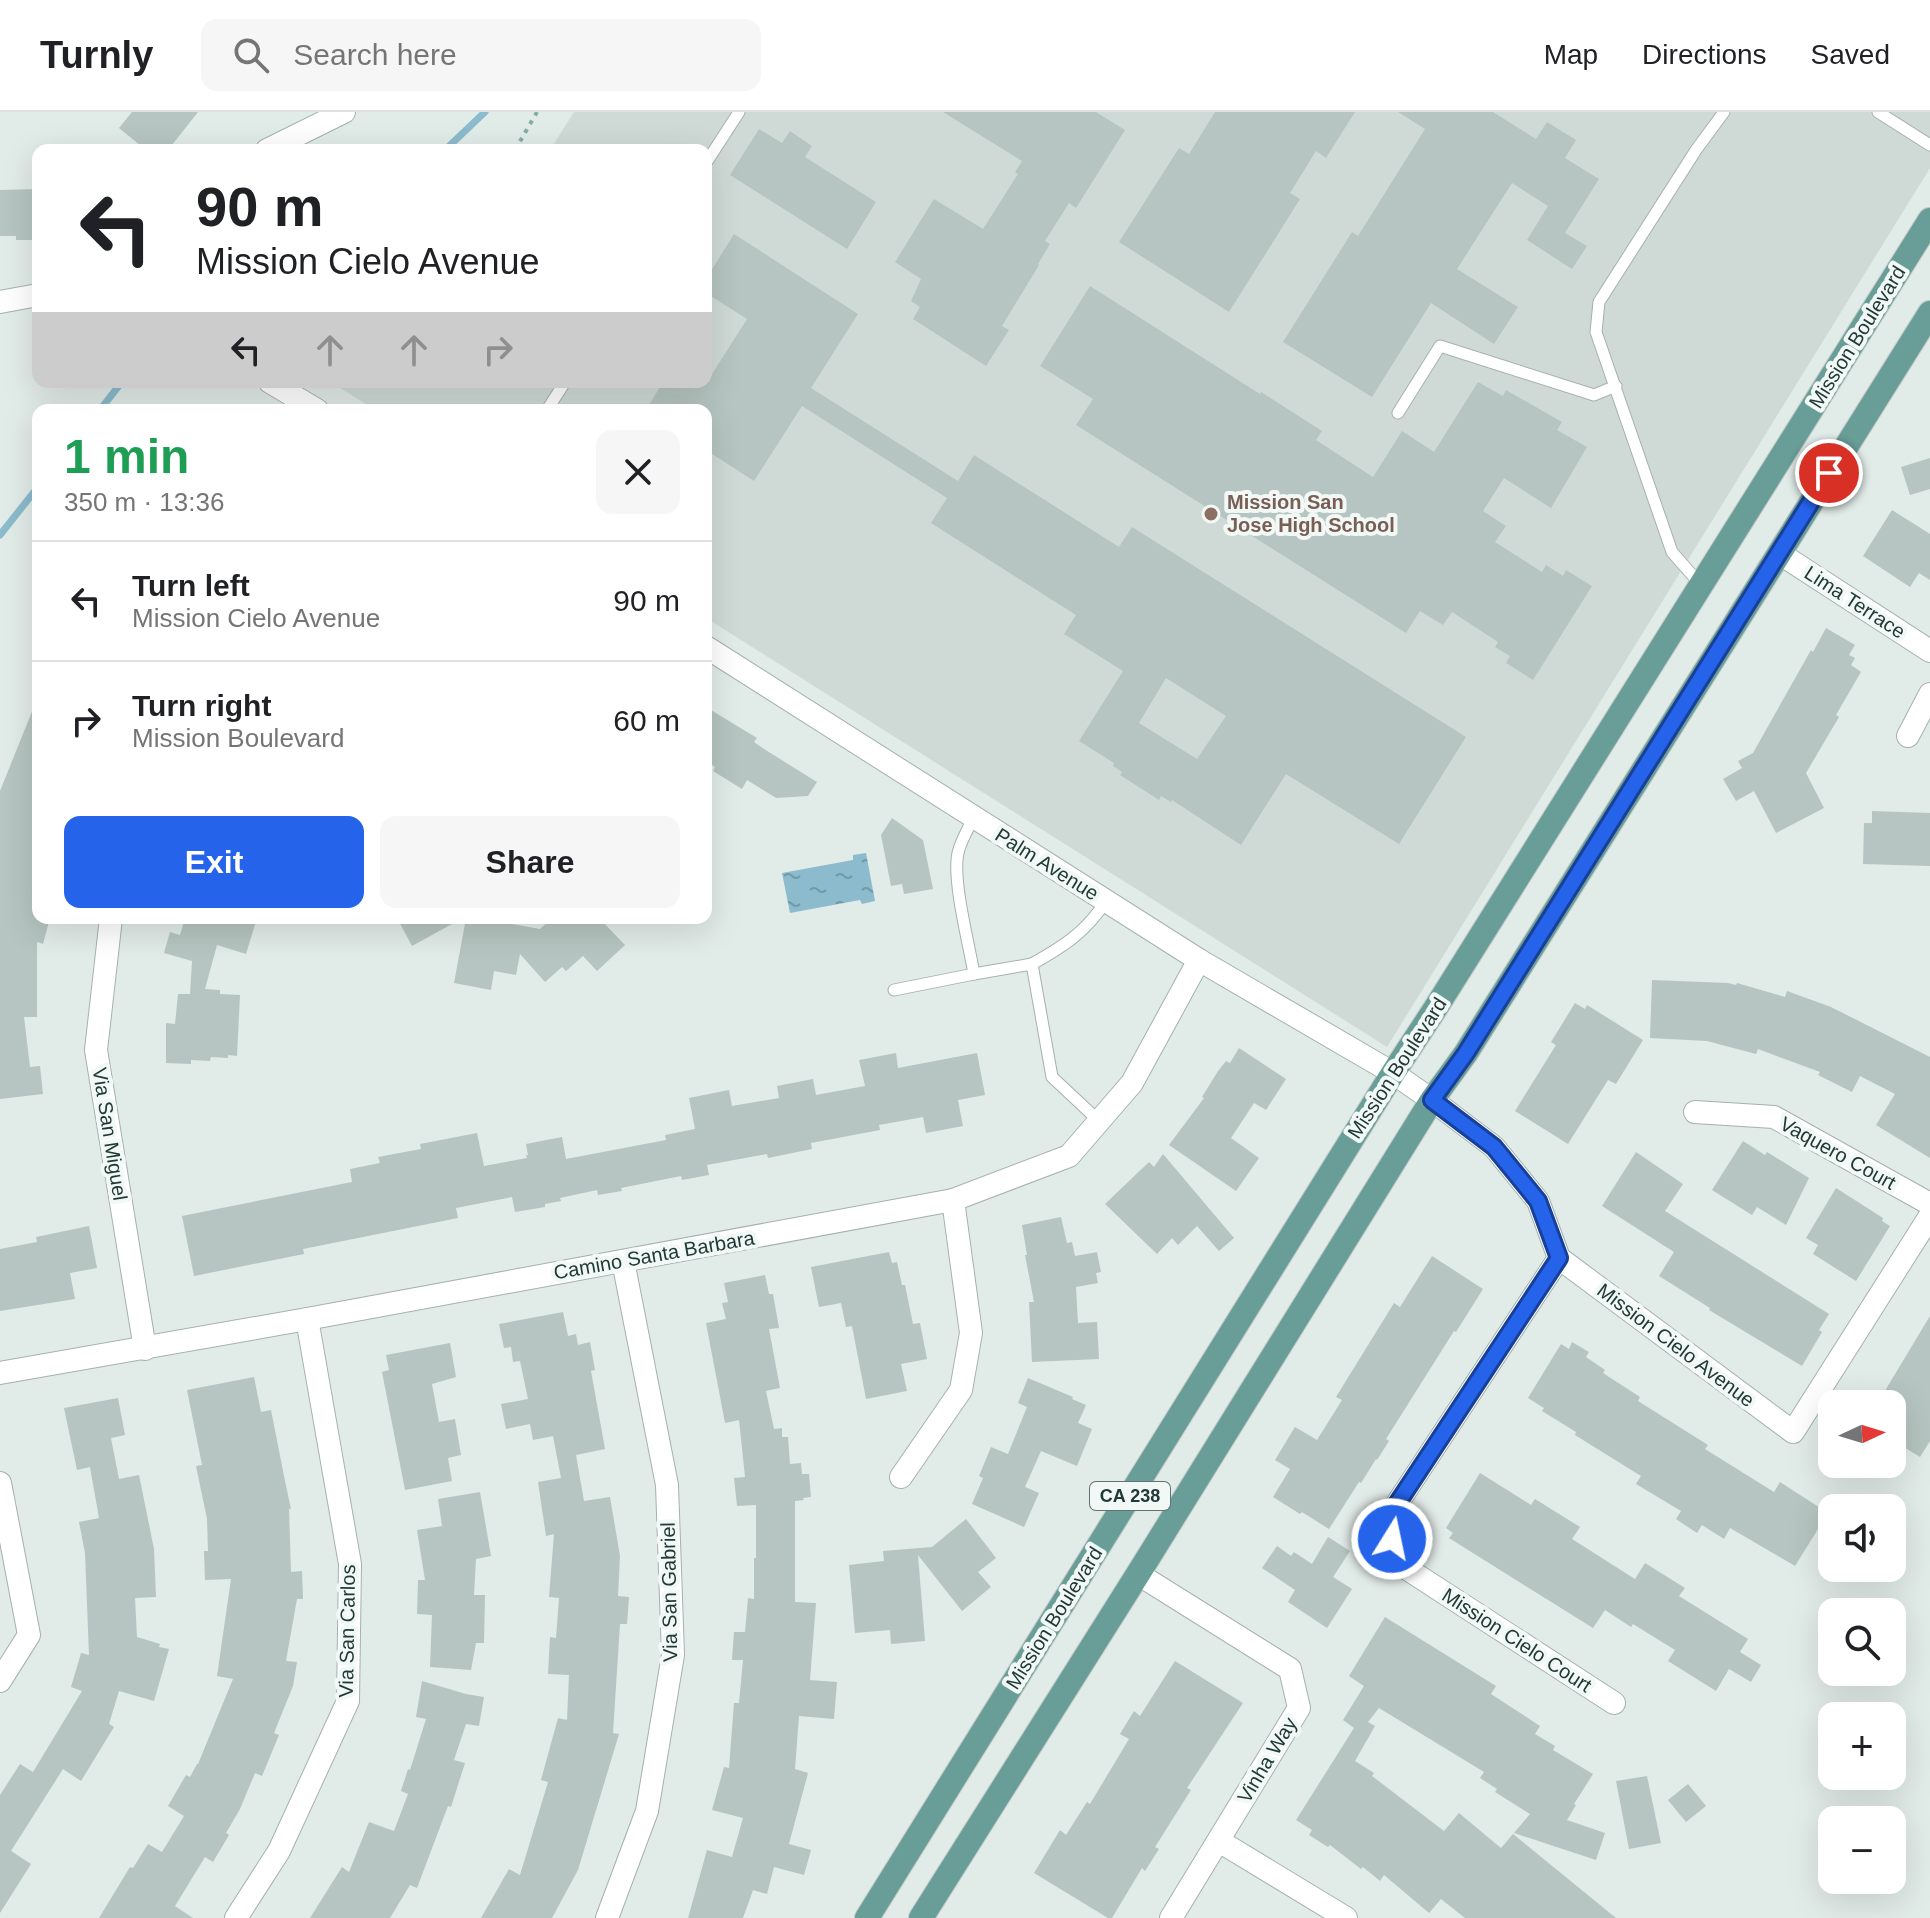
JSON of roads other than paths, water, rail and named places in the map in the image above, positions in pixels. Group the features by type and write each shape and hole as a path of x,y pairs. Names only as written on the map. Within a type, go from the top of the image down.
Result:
{"main road":[{"name":"Mission Boulevard","path":"867,1918 1393,1073 1930,220"},
{"name":"CA 238","path":"921,1918 1432,1100 1473,1041 1930,313"}],"street":[{"path":"279,144 344,112"},
{"path":"0,302 32,296"},
{"path":"280,388 307,404"},
{"name":"Lima Terrace","path":"1779,553 1930,651"},
{"name":"Palm Avenue","path":"712,651 1199,960 1393,1073"},
{"path":"1908,736 1930,694"},
{"name":"Via San Miguel","path":"110,924 96,1050 145,1349"},
{"name":"Camino Santa Barbara","path":"0,1373 953,1200 1069,1156 1132,1083 1199,960"},
{"path":"1393,1073 1494,1147 1538,1201 1559,1258"},
{"name":"Vaquero Court","path":"1695,1112 1774,1117 1930,1204"},
{"path":"901,1477 961,1390 971,1333 953,1200"},
{"name":"Mission Cielo Avenue","path":"1559,1258 1793,1432 1930,1216"},
{"name":"Mission Cielo Court","path":"1559,1258 1389,1516 1395,1561 1614,1703"},
{"name":"Via San Gabriel","path":"607,1918 647,1811 673,1655 667,1485 623,1261"},
{"name":"Via San Carlos","path":"236,1918 279,1851 348,1701 350,1564 307,1319"},
{"path":"0,1483 29,1635 0,1681"},
{"name":"Vinha Way","path":"1138,1574 1290,1669 1299,1708 1171,1918"},
{"path":"1219,1841 1346,1918"}],"lane":[{"path":"712,154 739,112"},
{"path":"1701,585 1672,552 1596,332 1599,302 1696,150 1724,112"},
{"path":"1878,112 1930,145"},
{"path":"1398,413 1440,346 1594,395 1616,386"},
{"path":"974,817 957,856 974,974"},
{"path":"894,990 1032,964 1068,943 1097,916 1106,901"},
{"path":"1032,964 1052,1077 1099,1121"}],"water":[{"path":"866,853 875,901 862,904 860,900 790,913 782,873 853,860 853,855"}],"waterway":[{"path":"451,144 485,112"},
{"path":"105,404 117,388"},
{"path":"0,535 32,495"}],"place":[{"name":"Mission San Jose High School","path":"1211,514"}]}
